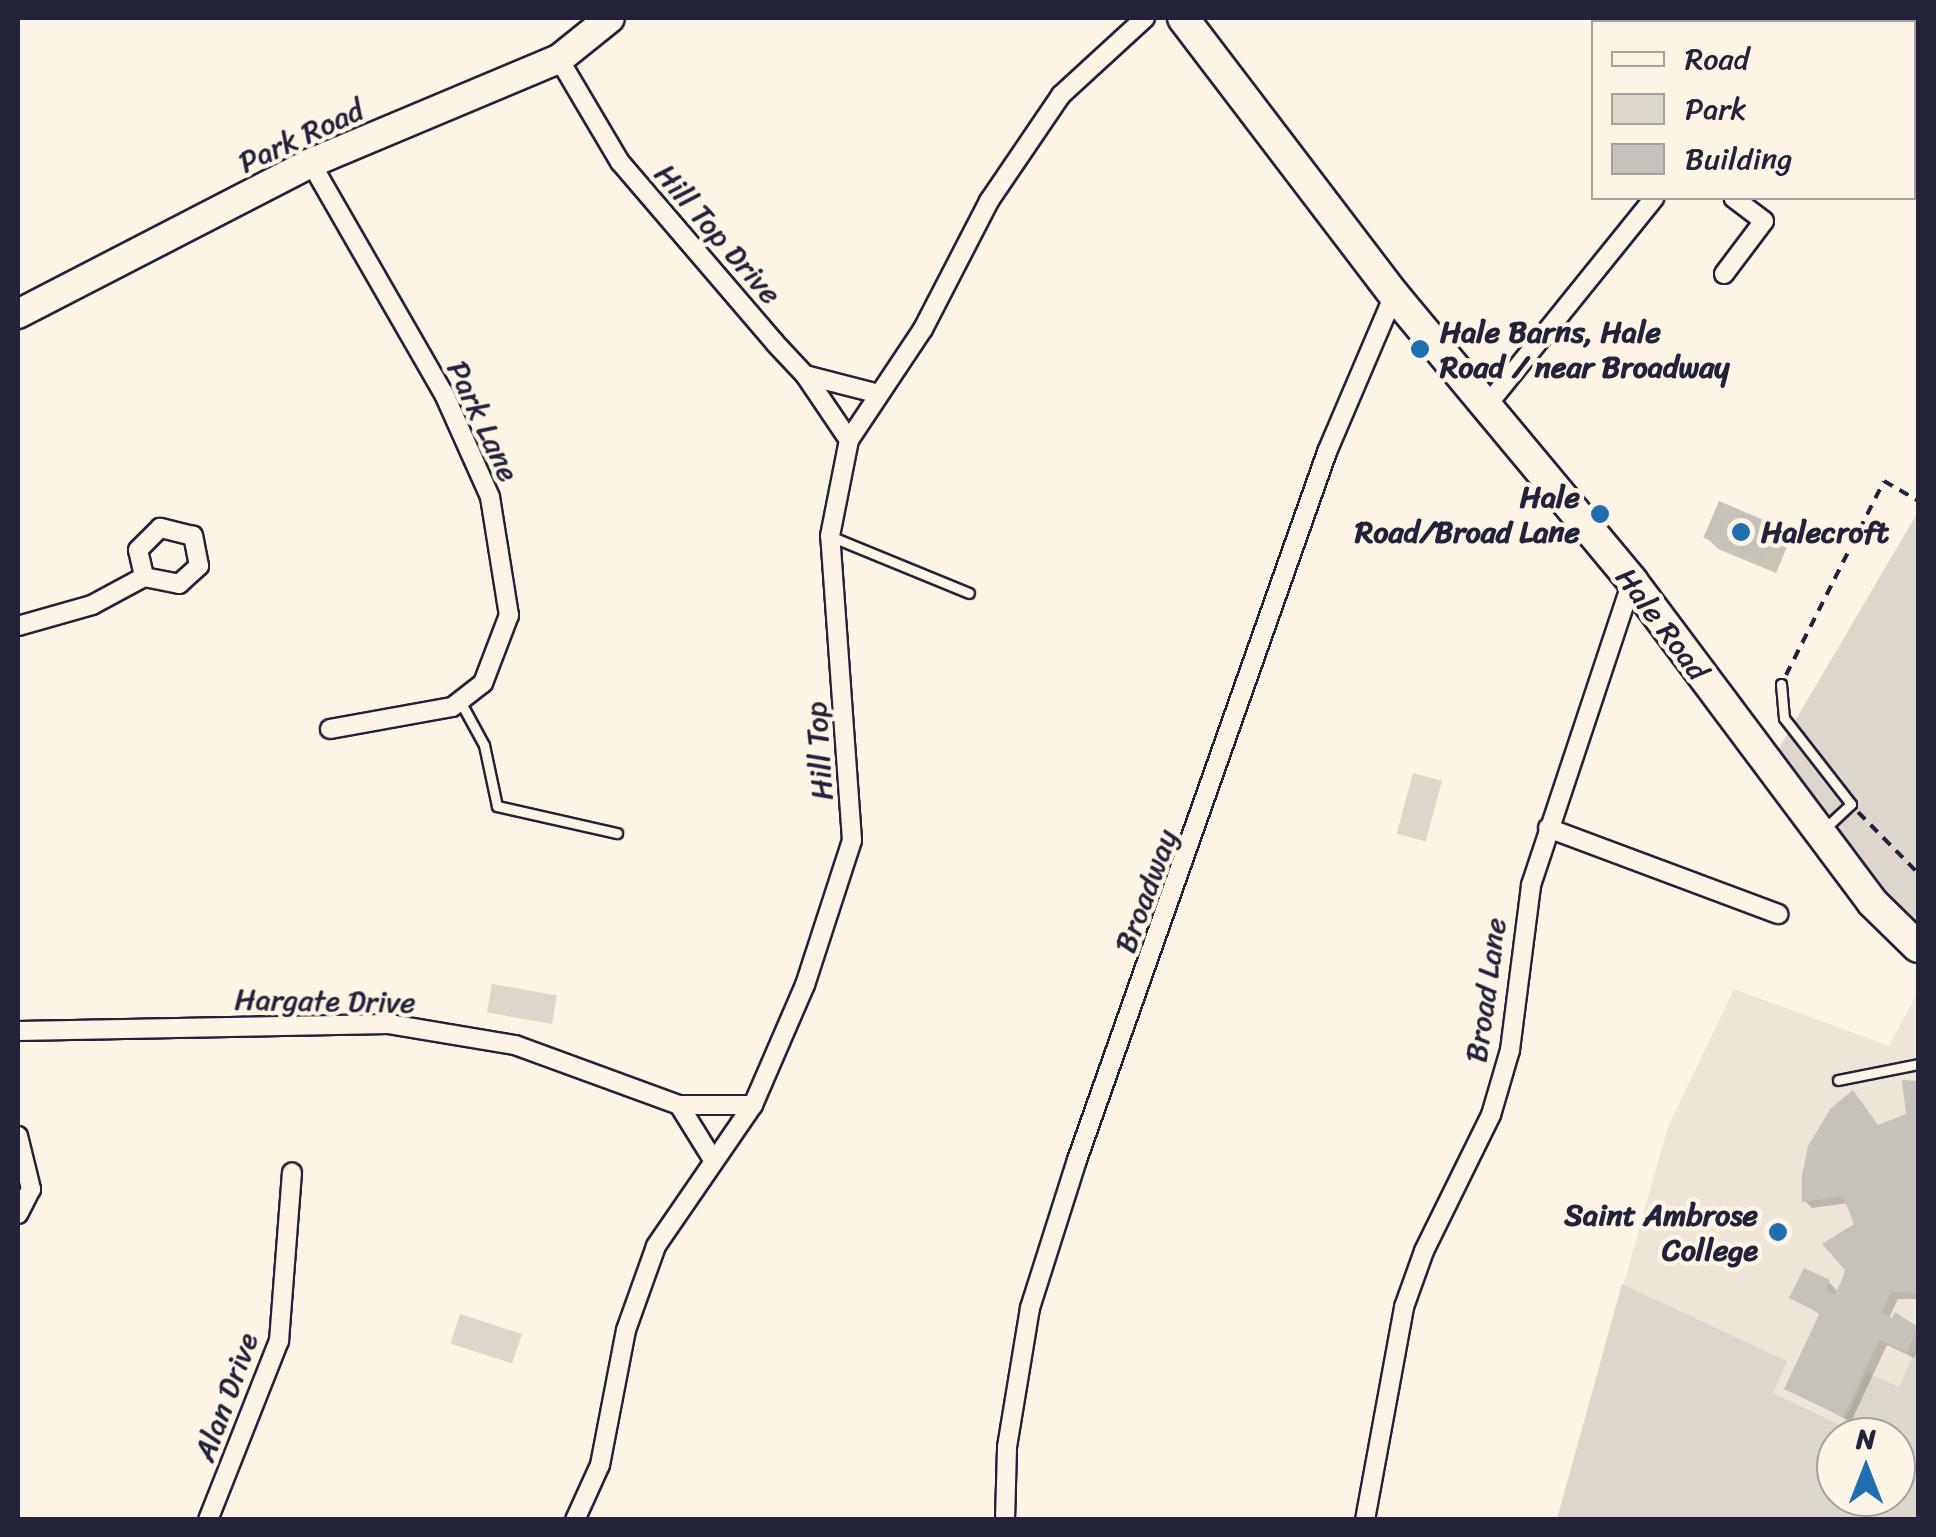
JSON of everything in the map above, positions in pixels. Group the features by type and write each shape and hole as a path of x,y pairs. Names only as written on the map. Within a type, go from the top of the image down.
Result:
{"main road":[{"name":"Park Road","path":"18,314 310,164 558,58 610,18"},
{"name":"Hale Road","path":"1183,18 1394,295 1632,581 1872,902 1918,947"}],"street":[{"name":"Hill Top","path":"575,1520 600,1464 626,1330 656,1246 712,1158 753,1104 805,985 852,840 830,536 849,440 923,330 989,201 1061,94 1145,18"},
{"name":"Hill Top Drive","path":"558,58 620,162 805,375 849,440"},
{"name":"Park Lane","path":"310,164 444,394 490,497 510,615 483,682 460,701"},
{"path":"1488,404 1652,200"},
{"path":"1724,274 1764,222 1736,200"},
{"name":"Broadway","path":"1005,1520 1007,1448 1030,1308 1071,1178 1327,452 1394,295"},
{"path":"805,375 879,394"},
{"path":"18,626 92,605 144,577"},
{"name":"Broad Lane","path":"1366,1520 1404,1307 1424,1251 1492,1115 1510,1050 1521,936 1548,828 1632,581"},
{"path":"330,730 387,722 460,701"},
{"path":"1548,828 1778,914"},
{"name":"Hargate Drive","path":"18,1031 389,1024 515,1045 680,1104 753,1104"},
{"path":"680,1104 712,1158"},
{"path":"18,1136 31,1189 18,1214"},
{"name":"Alan Drive","path":"208,1520 279,1341 292,1172"}],"lane":[{"path":"830,536 970,593"},
{"path":"1782,684 1784,718 1851,804 1821,832"},
{"path":"460,701 484,745 496,806 618,833"},
{"path":"1838,1080 1918,1064"}],"path":[{"path":"1782,684 1884,481 1918,501"},
{"path":"1851,804 1918,873"}],"shaded area":[{"name":"Saint Ambrose College","path":"1734,989 1889,1046 1918,992 1918,1519 1557,1520 1668,1127"}],"green space":[{"path":"1918,512 1918,947 1768,767"},
{"path":"1413,773 1442,781 1426,842 1397,834"},
{"path":"492,984 557,995 552,1024 487,1013"},
{"path":"1622,1284 1787,1361 1773,1393 1823,1417 1816,1417 1816,1517 1916,1517 1916,1417 1846,1417 1867,1373 1899,1387 1918,1345 1918,1519 1557,1519"},
{"path":"460,1314 522,1334 512,1364 450,1343"}],"building":[{"name":"Halecroft","path":"1719,501 1779,526 1763,563 1703,538"},
{"path":"1902,1080 1918,1081 1918,1293 1891,1292 1881,1313 1892,1318 1895,1312 1918,1327 1907,1352 1879,1340 1843,1417 1784,1389 1820,1313 1789,1298 1804,1268 1830,1280 1826,1291 1835,1295 1846,1271 1822,1244 1854,1224 1843,1196 1802,1202 1808,1146 1831,1108 1853,1090 1878,1125 1906,1114"}],"place":[{"name":"Hale Barns, Hale Road / near Broadway","path":"1420,349"},
{"name":"Hale Road/Broad Lane","path":"1600,514"},
{"name":"Halecroft","path":"1741,532"},
{"name":"Saint Ambrose College","path":"1778,1232"}]}
